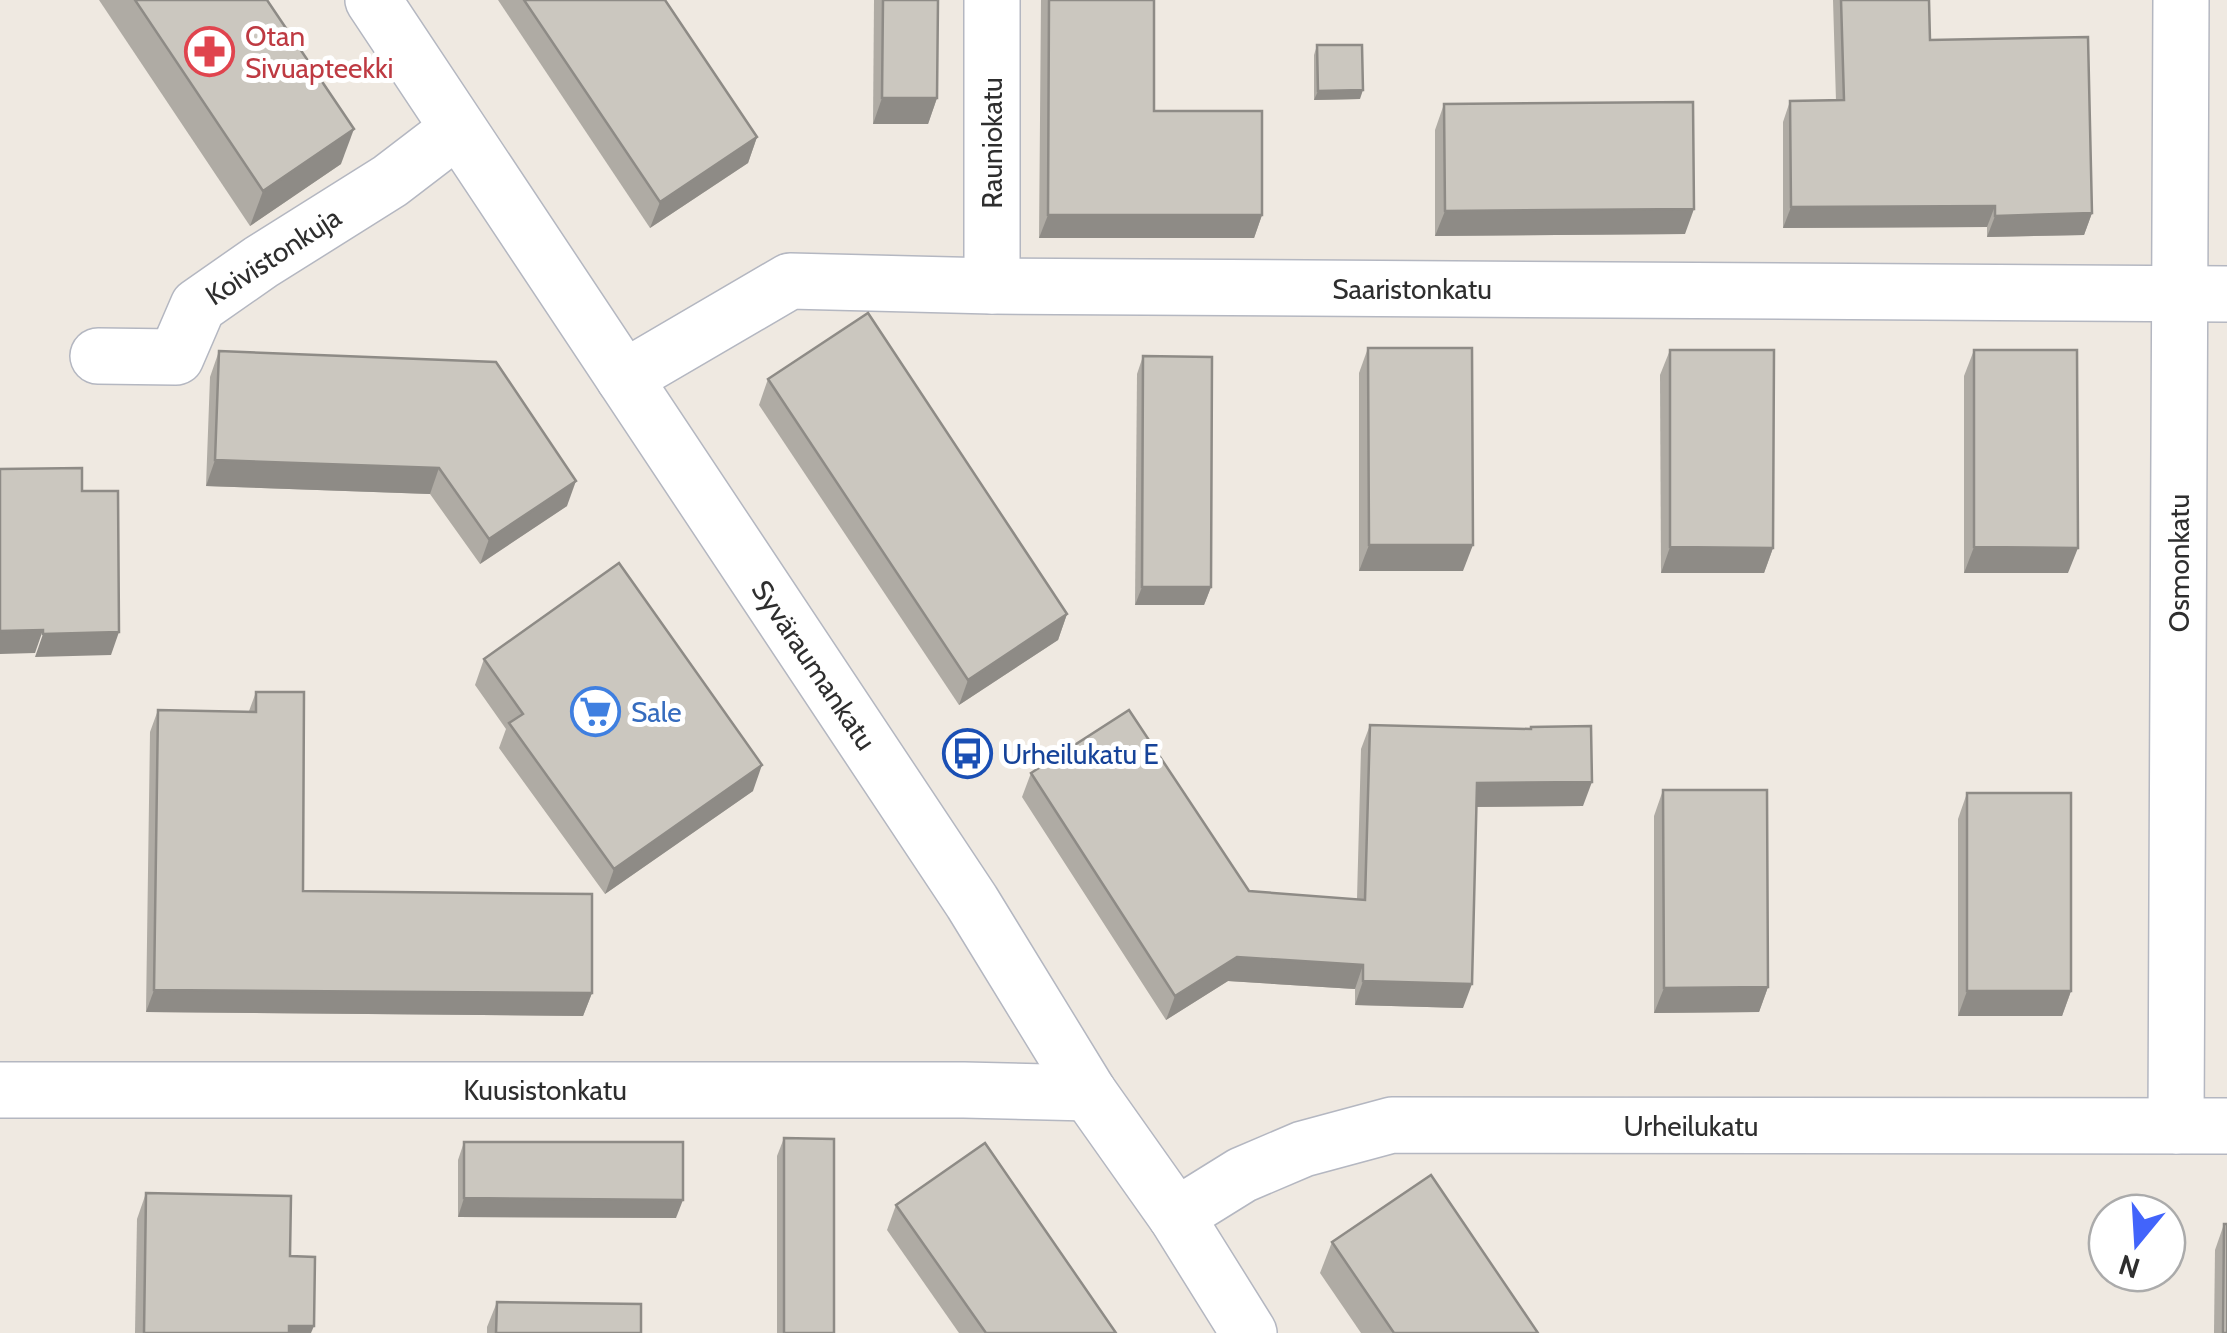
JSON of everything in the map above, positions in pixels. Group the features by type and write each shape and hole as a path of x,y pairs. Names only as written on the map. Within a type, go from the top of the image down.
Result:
{"street":[{"name":"Syväraumankatu","path":"374,0 972,902 1090,1093 1176,1216 1249,1333"},
{"name":"Rauniokatu","path":"992,0 992,286"},
{"name":"Osmonkatu","path":"2181,0 2204,294 2201,1126"},
{"name":"Koivistonkuja","path":"98,356 176,357 198,306 390,181 458,129"},
{"name":"Saaristonkatu","path":"624,378 790,280 992,286 2204,294"},
{"name":"Kuusistonkatu","path":"0,1090 1090,1093"},
{"name":"Urheilukatu","path":"1176,1216 1242,1175 1303,1149 1392,1125 2201,1126"}],"building":[{"path":"135,0 267,0 354,129 263,191"},
{"path":"524,0 665,0 757,137 660,202"},
{"path":"883,0 938,0 937,98 882,98"},
{"path":"1049,0 1154,0 1154,111 1262,111 1262,215 1048,215"},
{"path":"1841,0 1929,0 1930,40 2088,37 2092,213 1995,216 1995,206 1791,207 1790,101 1844,100"},
{"path":"1317,45 1362,45 1363,90 1318,91"},
{"path":"1693,102 1694,209 1445,211 1444,104"},
{"path":"868,313 1067,614 968,680 768,379"},
{"path":"1368,348 1472,348 1473,545 1369,545"},
{"path":"1670,350 1774,350 1773,548 1670,547"},
{"path":"1974,350 2077,350 2078,548 1974,547"},
{"path":"219,351 496,362 576,481 489,539 439,468 215,460"},
{"path":"1143,356 1212,357 1211,587 1142,587"},
{"path":"82,468 82,491 118,491 119,632 0,631 0,469"},
{"name":"Sale","path":"619,563 762,765 614,869 509,723 523,714 484,659"},
{"path":"256,692 304,692 303,891 592,894 592,993 154,990 158,710 256,712"},
{"path":"1129,710 1249,891 1365,900 1370,725 1531,729 1591,726 1592,782 1477,783 1472,984 1363,981 1363,965 1237,957 1175,996 1031,773"},
{"path":"1663,790 1767,790 1768,987 1664,988"},
{"path":"1967,793 2071,793 2071,991 1967,991"},
{"path":"784,1138 834,1139 834,1333 784,1333"},
{"path":"464,1142 683,1142 683,1200 464,1198"},
{"path":"985,1143 1116,1333 986,1333 896,1205"},
{"path":"1431,1175 1538,1333 1394,1333 1332,1242"},
{"path":"146,1193 291,1196 290,1256 315,1257 314,1326 289,1326 289,1333 144,1333"},
{"path":"2227,1224 2227,1333 2223,1333"},
{"path":"497,1302 641,1304 641,1333 496,1333"}],"place":[{"name":"Otan Sivuapteekki","path":"210,52"},
{"name":"Sale","path":"596,712"},
{"name":"Urheilukatu E","path":"967,754"}]}
